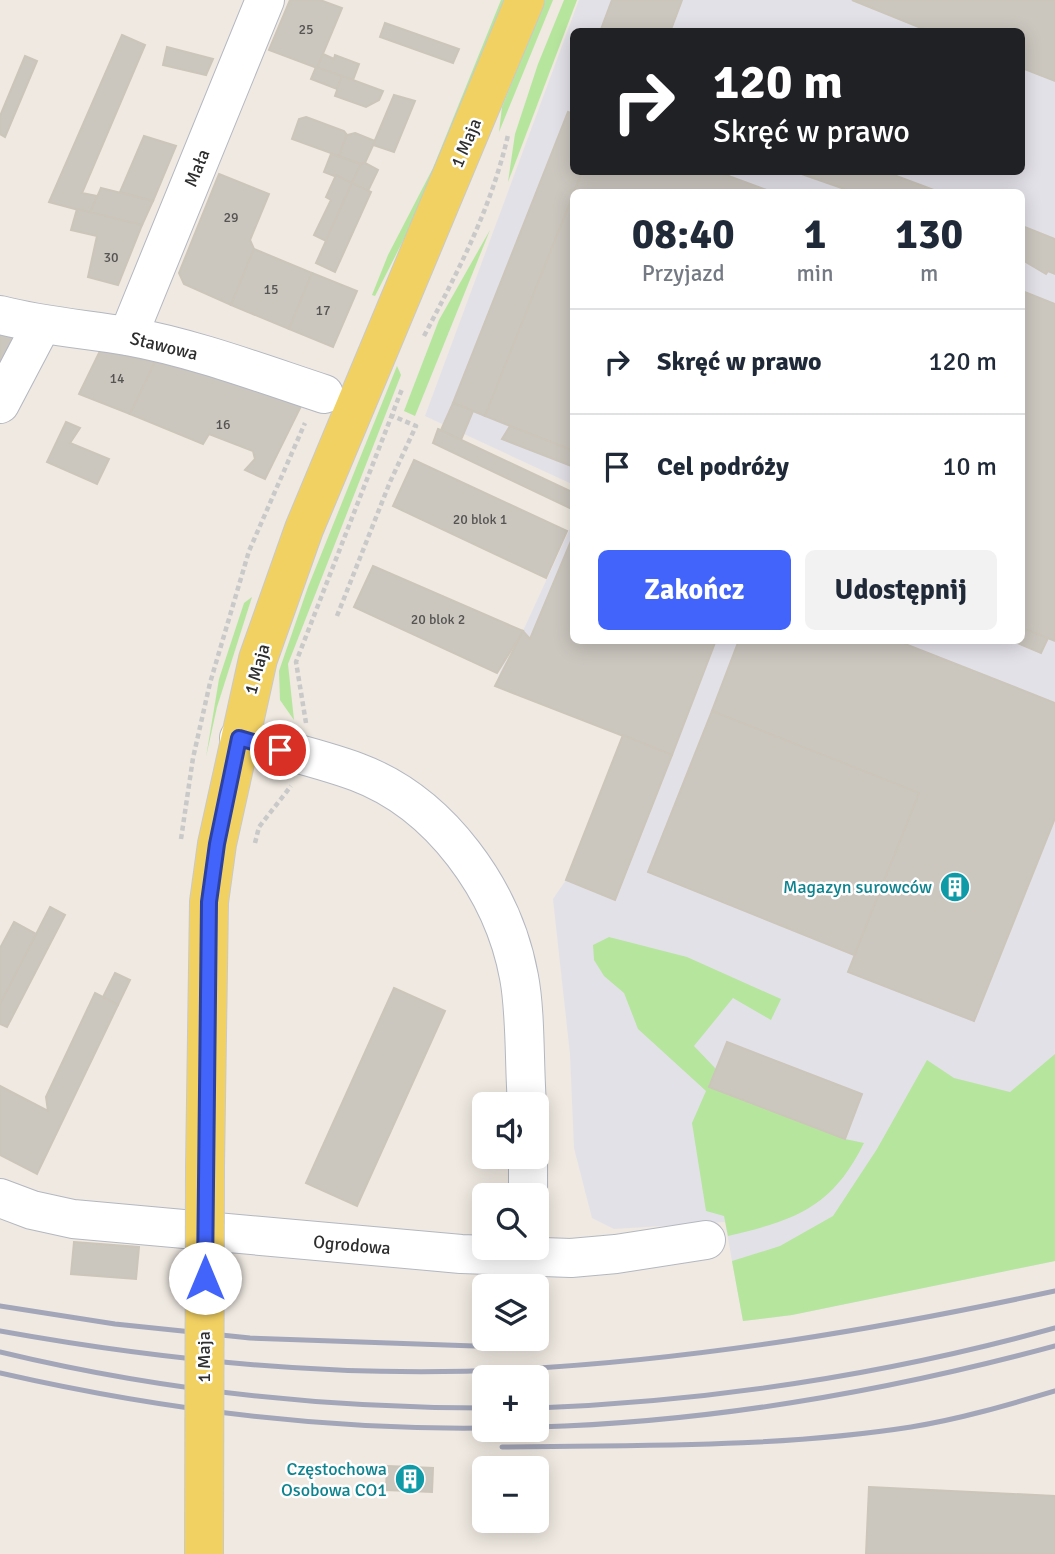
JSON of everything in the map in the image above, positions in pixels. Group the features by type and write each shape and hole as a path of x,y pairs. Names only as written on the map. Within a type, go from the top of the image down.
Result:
{"main road":[{"name":"1 Maja","path":"204,1554 209,902 217,844 258,659 303,529 525,0"}],"street":[{"name":"Mała","path":"128,336 265,0"},
{"name":"Stawowa","path":"0,315 41,326 128,336 211,358 324,394"},
{"path":"0,404 41,326"},
{"path":"239,738 358,772 417,806 447,831 493,905 519,977 526,1092"},
{"name":"Ogrodowa","path":"0,1198 32,1210 73,1219 433,1252 472,1252"},
{"name":"Ogrodowa","path":"549,1255 571,1258 616,1254 706,1240"}],"path":[{"path":"420,344 478,233 499,172 511,124"},
{"path":"253,849 259,827 291,786 301,756 306,718 296,662 404,384"},
{"path":"337,616 390,482 416,426 393,416"}],"shaded area":[{"path":"579,0 1055,0 1055,1261 792,1315 743,1321 725,1222 614,1229 592,1218 574,1148 570,1054 553,899 566,880 623,735 495,686 570,529 570,644 1025,644 1025,189 570,189 570,483 425,416"}],"green space":[{"path":"501,0 507,0 406,235 375,296 372,295 388,255 433,168"},
{"path":"545,0 553,0 499,132 502,107"},
{"path":"564,0 577,0 508,182 515,134 538,64"},
{"path":"490,230 415,416 404,411 439,320"},
{"path":"397,366 401,375 288,664 294,720 280,700 279,671 308,587"},
{"path":"252,597 217,707 206,757 219,679 244,603"},
{"path":"609,937 687,957 781,999 771,1020 733,998 694,1046 716,1069 710,1087 845,1139 864,1143 839,1183 825,1197 792,1217 728,1236 724,1216 706,1211 692,1123 706,1091 638,1029 624,993 604,976 594,960 593,945"},
{"path":"1055,1054 1055,1261 792,1315 743,1321 732,1261 780,1246 833,1216 877,1149 927,1060 954,1078 1010,1092"}],"building":[{"path":"290,0 320,0 342,8 317,68 269,50"},
{"path":"612,0 682,0 672,28 602,28"},
{"path":"852,0 1055,0 1055,81 1025,69 1025,28 921,28"},
{"path":"385,23 459,49 453,63 380,37"},
{"path":"122,35 145,45 82,193 97,196 90,213 49,202"},
{"path":"167,47 213,59 206,75 163,65"},
{"path":"323,54 334,59 335,55 359,64 353,80 317,68"},
{"path":"25,56 37,61 5,137 0,134 0,116"},
{"path":"316,67 342,76 337,89 311,79"},
{"path":"342,76 383,91 379,100 366,107 335,96"},
{"path":"394,95 415,101 394,152 373,145"},
{"path":"568,112 570,113 570,175 581,175 575,189 570,189 570,202 485,416 453,403"},
{"path":"306,117 344,131 347,135 339,156 292,139 299,119"},
{"path":"355,133 375,141 364,165 339,156 347,135"},
{"path":"144,136 176,146 153,201 120,192"},
{"path":"331,154 361,164 352,183 324,172"},
{"path":"365,163 378,170 368,191 352,183 361,164"},
{"path":"219,174 269,194 250,240 254,249 231,305 184,284 179,273"},
{"path":"336,175 352,183 326,241 314,235 331,200 326,197"},
{"path":"581,175 726,175 764,189 575,189"},
{"path":"805,175 894,175 931,189 844,189"},
{"path":"352,183 371,192 335,272 316,263"},
{"path":"101,188 153,201 142,225 90,213"},
{"path":"570,203 570,449 485,416"},
{"path":"77,209 142,225 118,285 88,277 97,236 71,230"},
{"path":"1025,227 1055,239 1055,274 1048,271 1046,274 1025,262"},
{"path":"254,249 312,273 289,329 231,305"},
{"path":"312,273 357,291 333,347 289,329"},
{"path":"1025,292 1055,304 1055,641 1025,629"},
{"path":"0,331 26,337 0,387"},
{"path":"100,351 155,362 130,414 79,394"},
{"path":"155,362 232,381 301,406 265,479 245,470 255,459 253,451 209,434 203,444 130,414"},
{"path":"453,403 473,411 461,440 441,430"},
{"path":"66,422 80,428 70,443 109,459 97,484 47,462"},
{"path":"510,426 570,449 570,465 502,439"},
{"path":"438,429 570,491 570,508 433,443"},
{"path":"414,460 567,531 546,578 393,506"},
{"path":"570,544 570,644 714,644 672,755 495,686 523,631 530,639"},
{"path":"373,566 523,631 497,673 354,607"},
{"path":"1025,629 1048,638 1041,653 1020,644 1025,644"},
{"name":"Magazyn surowców","path":"737,644 905,644 1055,703 1055,818 974,1021 848,972 919,793 712,711"},
{"path":"712,711 919,793 854,955 648,872"},
{"path":"623,735 672,755 615,900 566,880"},
{"path":"50,907 65,915 7,1027 0,1024 0,1004"},
{"path":"14,922 36,934 0,1004 0,948"},
{"path":"115,973 130,980 118,1005 103,997"},
{"path":"394,988 445,1011 357,1206 306,1183"},
{"path":"95,993 118,1005 37,1174 0,1155 0,1086 48,1111 46,1097"},
{"path":"727,1042 862,1094 845,1139 709,1087"},
{"path":"74,1242 139,1247 136,1279 71,1274"},
{"name":"Częstochowa Osobowa CO1","path":"387,1466 433,1468 432,1492 386,1490"},
{"path":"869,1487 1055,1496 1055,1554 866,1554"}],"railway":[{"path":"0,1331 129,1351 260,1365 325,1370 456,1372 588,1364 723,1350 856,1330 1055,1291"},
{"path":"0,1306 115,1324 250,1338 472,1346"},
{"path":"549,1407 669,1399 799,1383 927,1359 1055,1328"},
{"path":"549,1426 669,1419 798,1402 863,1391 1055,1346"},
{"path":"0,1352 120,1377 241,1394 363,1405 472,1408"},
{"path":"0,1373 120,1397 241,1415 363,1425 472,1428"},
{"path":"502,1447 707,1444 860,1434 948,1420 1055,1391"}],"place":[{"name":"Magazyn surowców","path":"955,887"},
{"name":"Częstochowa Osobowa CO1","path":"410,1479"}],"route":[{"path":"205,1278 206,969 209,902 217,844 239,738 280,750"}]}
